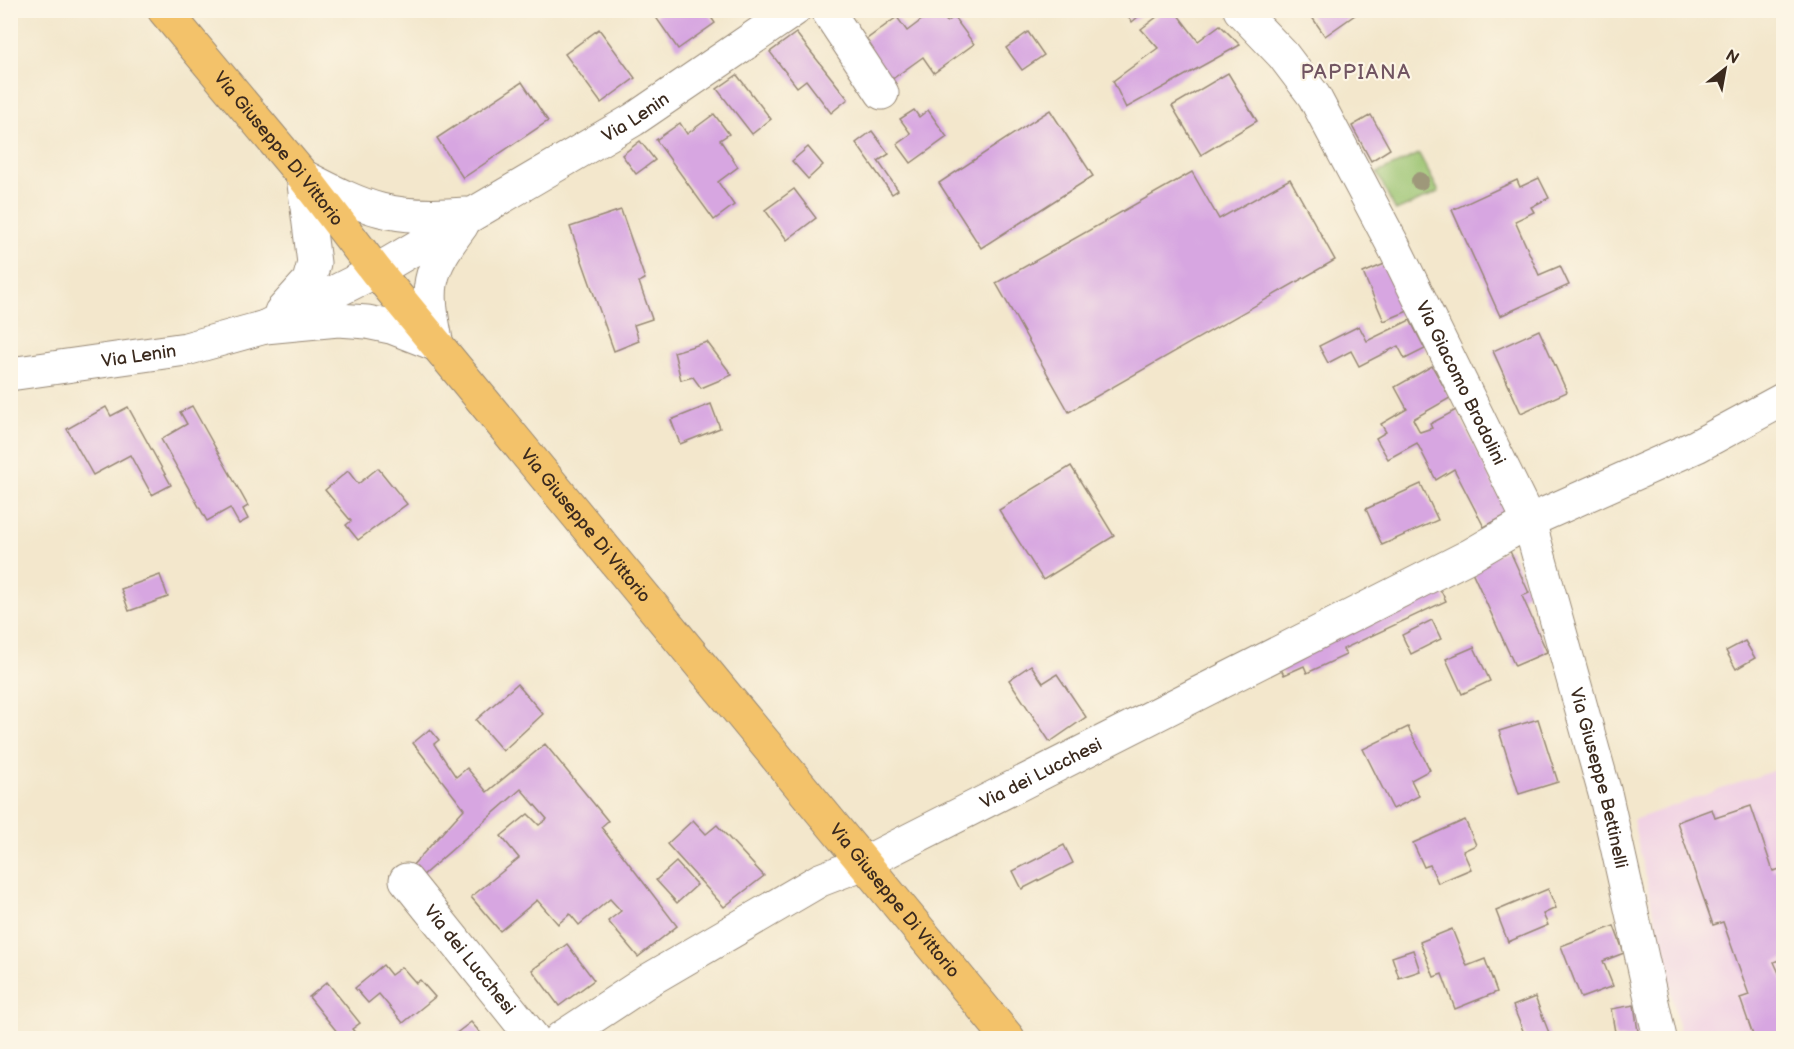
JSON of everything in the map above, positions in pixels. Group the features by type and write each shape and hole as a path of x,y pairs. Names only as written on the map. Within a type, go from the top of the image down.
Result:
{"main road":[{"name":"Via Giuseppe Di Vittorio","path":"164,10 303,176 376,271 1008,1038"}],"street":[{"name":"Via Lenin","path":"265,327 376,271 633,120 794,10"},
{"path":"827,10 882,93"},
{"name":"Via Giacomo Brodolini","path":"1240,10 1283,55 1314,96 1394,247 1528,521"},
{"name":"Via Lenin","path":"303,176 356,204 381,212 427,218 471,214"},
{"name":"Via Lenin","path":"265,327 298,296 309,281 314,263 303,176"},
{"name":"Via Lenin","path":"437,345 428,289 433,268 471,214"},
{"name":"Via Lenin","path":"10,374 186,349 265,327 338,320 367,322 411,333 437,345"},
{"path":"1528,521 1697,446 1784,399"},
{"name":"Via dei Lucchesi","path":"561,1038 649,980 810,886 864,863 1471,555 1528,521"},
{"name":"Via Giuseppe Bettinelli","path":"1528,521 1606,797 1660,1038"},
{"name":"Via dei Lucchesi","path":"406,879 534,1038"}],"shaded area":[{"path":"1781,768 1784,774 1783,1038 1681,1038 1633,820"}],"green space":[{"path":"1419,154 1439,192 1396,211 1377,173"}],"building":[{"path":"662,10 706,10 715,23 678,49 655,16"},
{"path":"935,10 939,10 947,22 954,17 974,44 934,73 923,57 884,85 856,47 897,17 907,31"},
{"path":"1122,10 1146,10 1132,22"},
{"path":"1166,10 1174,10 1198,41 1220,25 1240,45 1126,108 1113,81 1158,48 1141,29"},
{"path":"1307,10 1362,10 1325,36"},
{"path":"599,29 635,78 601,103 565,54"},
{"path":"1028,32 1044,55 1022,70 1006,48"},
{"path":"796,33 848,99 831,113 806,80 797,87 770,52"},
{"path":"1228,73 1257,121 1201,155 1172,106"},
{"path":"737,75 771,119 752,134 717,89"},
{"path":"522,82 548,121 463,178 437,138"},
{"path":"914,110 919,117 928,110 947,137 911,163 897,144 911,134 900,119"},
{"path":"1050,110 1093,176 981,248 939,183"},
{"path":"714,114 729,134 720,140 738,167 718,182 734,205 714,220 656,140 680,123 687,134"},
{"path":"1371,115 1390,149 1371,161 1352,126"},
{"path":"872,131 889,154 878,161 898,190 892,194 856,143"},
{"path":"640,141 655,160 636,174 622,155"},
{"path":"808,147 823,165 808,179 792,161"},
{"path":"1192,172 1219,219 1290,179 1335,260 1069,412 996,283"},
{"path":"1539,178 1549,198 1531,207 1534,212 1515,221 1539,275 1560,266 1569,285 1500,316 1452,210 1517,180 1520,187"},
{"path":"794,189 816,218 787,240 765,210"},
{"path":"621,210 645,279 639,282 652,319 634,325 639,341 614,351 570,227"},
{"path":"1387,263 1408,311 1384,321 1363,273"},
{"path":"1410,320 1425,349 1405,359 1398,346 1359,366 1351,351 1328,363 1319,346 1359,326 1367,341"},
{"path":"1539,330 1567,392 1521,413 1493,351"},
{"path":"707,342 732,375 701,388 693,377 681,380 674,352"},
{"path":"1432,366 1450,398 1413,419 1420,432 1432,428 1430,424 1456,410 1508,514 1484,527 1454,469 1436,480 1417,443 1388,459 1376,438 1386,432 1381,424 1407,409 1395,387"},
{"path":"711,404 720,428 680,444 671,420"},
{"path":"192,406 248,506 243,509 248,519 239,524 230,508 207,521 161,439 187,424 180,412"},
{"path":"106,407 111,416 128,407 171,485 152,495 130,455 93,475 67,429"},
{"path":"1071,466 1114,536 1043,580 999,510"},
{"path":"378,468 407,504 358,540 346,525 351,521 325,490 348,471 358,484"},
{"path":"1421,484 1438,520 1382,545 1366,509"},
{"path":"1509,549 1529,593 1522,596 1547,652 1515,666 1470,567"},
{"path":"160,575 168,597 129,611 121,589"},
{"path":"1437,583 1446,601 1343,649 1346,655 1307,673 1304,666 1284,675 1276,659"},
{"path":"1432,620 1441,639 1411,654 1402,635"},
{"path":"1745,641 1755,658 1736,669 1726,651"},
{"path":"1474,647 1490,681 1462,694 1446,659"},
{"path":"1031,665 1043,683 1057,674 1086,717 1050,742 1009,680"},
{"path":"517,684 543,714 503,751 476,720"},
{"path":"1538,719 1558,782 1519,794 1499,731"},
{"path":"1408,727 1430,770 1411,780 1419,796 1393,809 1363,749"},
{"path":"430,729 439,740 434,744 456,777 467,768 487,792 545,744 608,821 601,827 677,926 638,957 608,921 621,911 610,899 579,925 570,914 558,924 537,900 500,931 471,897 519,858 501,836 528,814 539,825 547,819 521,789 422,876 411,867 464,809 413,743"},
{"path":"1751,806 1773,871 1784,868 1784,958 1774,962 1784,984 1784,1038 1754,1038 1740,998 1749,995 1723,922 1713,925 1677,822 1712,809 1715,818"},
{"path":"693,820 706,834 717,825 764,876 724,907 667,844"},
{"path":"1465,820 1476,845 1463,851 1471,869 1438,883 1430,865 1424,867 1413,843"},
{"path":"1064,845 1073,863 1022,889 1013,871"},
{"path":"676,862 697,885 677,903 656,880"},
{"path":"1548,889 1556,908 1543,914 1548,925 1508,942 1496,911"},
{"path":"1614,926 1624,953 1603,961 1613,986 1581,998 1561,946"},
{"path":"1452,929 1467,966 1485,959 1497,992 1455,1009 1442,974 1434,977 1420,942"},
{"path":"567,944 594,980 559,1006 532,970"},
{"path":"1413,950 1420,971 1399,978 1392,957"},
{"path":"383,965 391,975 402,967 416,983 420,980 435,997 403,1023 379,994 368,1003 355,988"},
{"path":"327,982 360,1023 352,1029 360,1038 342,1038 309,997"},
{"path":"1535,997 1551,1038 1526,1038 1513,1006"},
{"path":"1634,1005 1639,1038 1616,1038 1611,1009"},
{"path":"471,1022 485,1038 450,1038"}],"district":[{"name":"PAPPIANA","path":"1356,72"}]}
